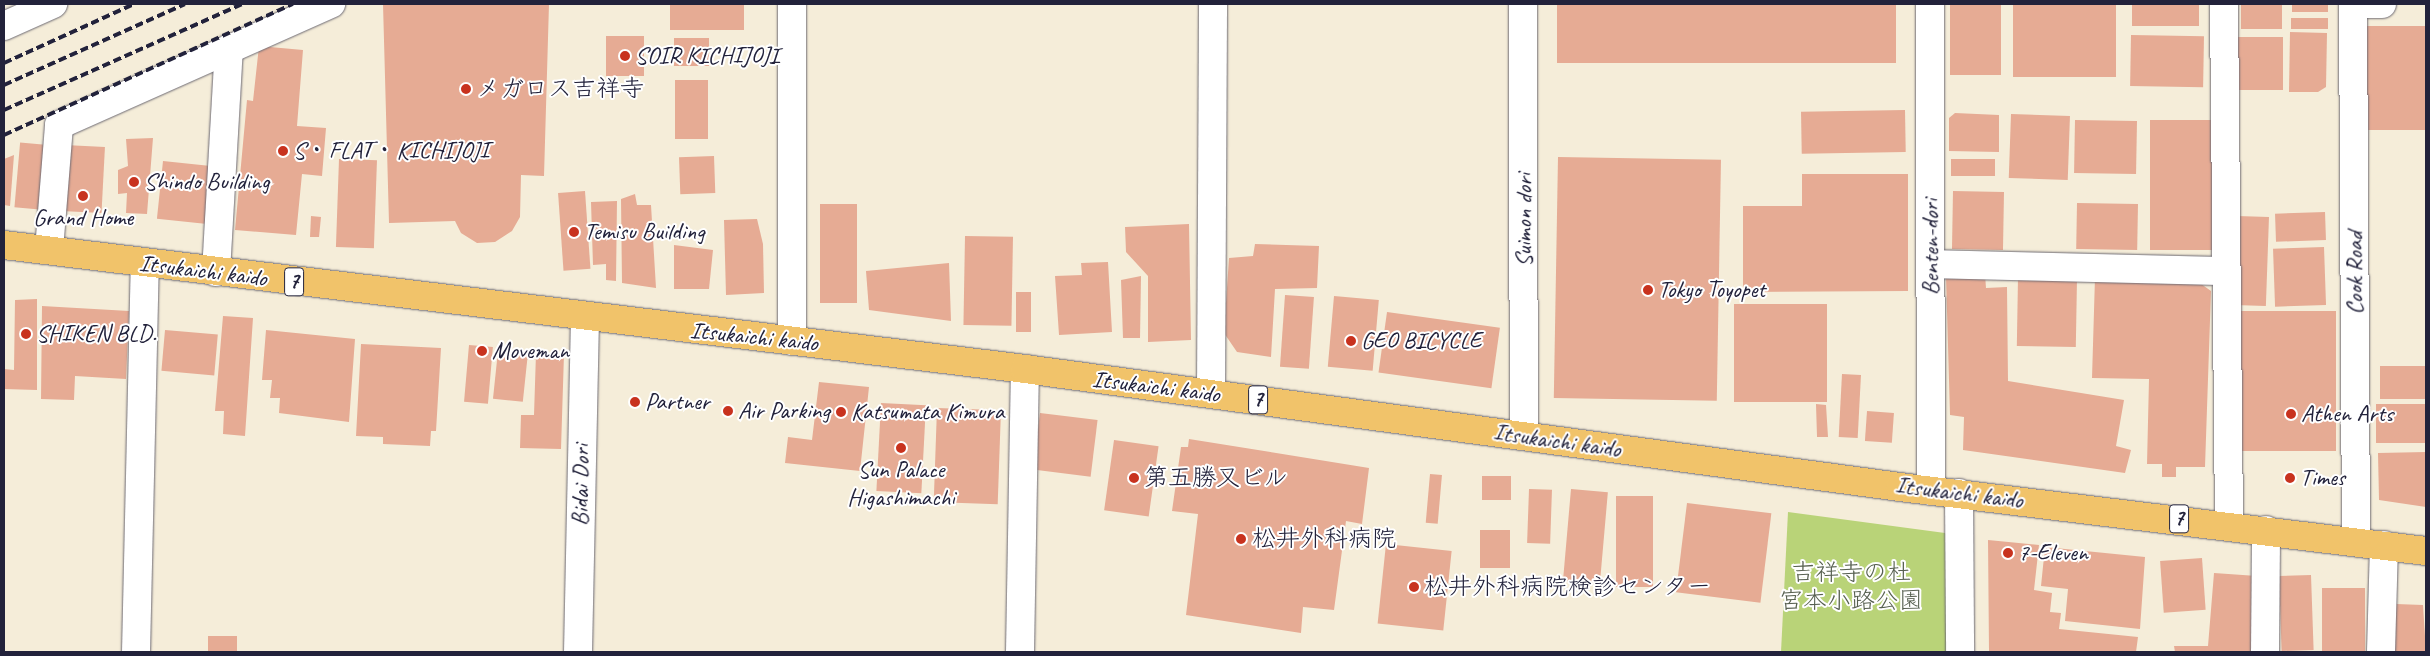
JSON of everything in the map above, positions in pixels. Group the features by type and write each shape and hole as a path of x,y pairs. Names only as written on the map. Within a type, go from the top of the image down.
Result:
{"main road":[{"name":"Itsukaichi kaido","path":"4,245 145,265 1025,369 1931,491 2230,525 2426,551"}],"street":[{"path":"4,26 50,4"},
{"path":"49,250 59,125 228,48 302,10 332,4"},
{"path":"792,4 789,129 792,341"},
{"path":"1212,394 1213,4"},
{"name":"Suimon dori","path":"1523,4 1524,436"},
{"name":"Benten-dori","path":"1930,4 1931,491"},
{"path":"2224,4 2230,525"},
{"path":"2354,4 2382,4"},
{"name":"Cook Road","path":"2354,4 2356,542"},
{"path":"216,272 228,48"},
{"path":"1930,264 2227,271"},
{"path":"136,652 145,265"},
{"name":"Bidai Dori","path":"578,652 585,317"},
{"path":"1020,652 1025,369"},
{"path":"1959,493 1960,652"},
{"path":"2265,652 2266,530"},
{"path":"2381,652 2384,545"}],"green space":[{"name":"吉祥寺の杜 宮本小路公園","path":"1788,512 1945,533 1948,652 1781,652"}],"building":[{"name":"メガロス吉祥寺","path":"383,4 549,4 544,176 521,175 520,217 512,231 495,242 477,243 461,233 455,221 389,223"},
{"path":"670,4 744,4 744,30 670,30"},
{"path":"1557,4 1896,4 1896,63 1557,63"},
{"path":"1950,4 2001,4 2001,75 1950,75"},
{"path":"2013,4 2116,4 2116,77 2013,77"},
{"path":"2132,4 2199,4 2199,26 2132,26"},
{"path":"2241,4 2282,4 2282,29 2241,29"},
{"path":"2292,4 2328,4 2328,12 2292,12"},
{"path":"2291,18 2328,18 2328,29 2291,29"},
{"path":"2362,26 2426,26 2426,130 2362,130"},
{"path":"2290,32 2327,33 2326,87 2318,92 2289,92"},
{"path":"2131,35 2204,36 2203,87 2130,86"},
{"name":"SOIR KICHIJOJI","path":"606,36 644,36 644,76 606,76"},
{"path":"2237,37 2283,37 2283,90 2237,90"},
{"path":"674,38 709,38 709,66 674,66"},
{"name":"S・FLAT・KICHIJOJI","path":"259,46 303,50 297,126 326,128 322,176 302,174 296,235 235,230 247,100 253,101"},
{"path":"675,80 708,80 708,139 675,139"},
{"path":"1905,110 1906,152 1802,154 1801,112"},
{"path":"1955,113 1999,115 1999,152 1949,151 1949,118"},
{"path":"2011,114 2070,116 2068,180 2009,178"},
{"path":"2075,120 2137,121 2136,174 2074,173"},
{"path":"2150,120 2214,120 2214,250 2150,250"},
{"name":"Shindo Building","path":"153,138 147,214 126,213 127,193 118,194 118,170 128,166 126,139"},
{"path":"20,143 48,145 42,210 14,207"},
{"path":"65,145 105,147 101,213 62,211"},
{"path":"14,155 10,206 4,205 4,159"},
{"path":"714,156 715,193 680,194 679,157"},
{"path":"1558,157 1721,160 1717,401 1554,398"},
{"path":"339,159 377,160 374,248 336,247"},
{"path":"1951,159 1995,159 1995,176 1951,176"},
{"path":"163,161 211,166 205,224 157,219"},
{"path":"1802,174 1908,174 1908,291 1743,292 1743,206 1802,206"},
{"name":"Temisu Building","path":"585,191 590,269 564,271 558,193"},
{"path":"1953,191 2004,192 2003,250 1952,249"},
{"path":"635,194 637,205 651,205 656,288 622,283 621,199"},
{"path":"617,201 616,281 606,280 606,264 593,265 591,202"},
{"path":"2077,203 2138,204 2137,250 2076,249"},
{"path":"820,204 857,204 857,303 820,303"},
{"path":"2325,212 2326,240 2276,242 2275,214"},
{"path":"311,216 321,217 319,237 310,237"},
{"path":"2237,216 2269,217 2266,306 2234,305"},
{"path":"757,219 763,244 764,293 726,295 724,220"},
{"path":"1189,224 1191,340 1148,342 1148,276 1126,252 1125,227"},
{"path":"965,236 1013,237 1011,326 963,325"},
{"path":"1255,244 1319,246 1317,288 1275,289 1271,357 1237,352 1224,333 1229,258 1253,256"},
{"path":"674,245 713,250 709,289 674,289"},
{"path":"2324,247 2326,305 2275,307 2273,249"},
{"path":"1108,262 1112,332 1059,335 1055,276 1082,275 1081,263"},
{"path":"949,263 951,321 869,310 866,271"},
{"path":"1985,274 1986,288 2007,287 2008,381 2124,400 2116,446 2131,450 2125,473 1963,450 1964,417 1950,415 1946,276"},
{"path":"1141,276 1140,338 1123,338 1121,280"},
{"path":"2095,277 2197,281 2211,291 2205,467 2176,467 2176,477 2162,477 2162,464 2147,464 2149,379 2092,378"},
{"path":"2018,278 2077,279 2076,347 2017,346"},
{"path":"1016,292 1031,292 1031,332 1016,332"},
{"path":"1285,295 1314,297 1309,369 1280,367"},
{"path":"1334,296 1379,300 1373,371 1328,367"},
{"name":"SHIKEN BLD.","path":"37,299 37,390 4,389 4,369 14,370 15,300"},
{"path":"1734,304 1827,304 1827,402 1734,402"},
{"path":"42,306 129,311 126,379 75,376 74,400 41,399"},
{"path":"2241,311 2336,311 2336,451 2241,451"},
{"path":"1387,312 1500,328 1491,388 1379,372"},
{"path":"223,316 253,318 245,436 223,434 224,411 215,411"},
{"path":"165,330 218,335 214,375 161,371"},
{"path":"266,330 355,339 349,422 279,413 280,398 270,398 272,380 262,380"},
{"path":"361,344 441,348 436,431 431,431 430,446 383,444 383,437 356,436"},
{"path":"469,345 493,347 488,404 464,402"},
{"path":"498,351 528,354 523,402 493,399"},
{"path":"536,353 564,354 561,449 520,448 521,415 534,415"},
{"path":"2380,366 2426,366 2426,399 2380,399"},
{"path":"1842,374 1861,375 1858,438 1839,437"},
{"name":"Katsumata Kimura","path":"819,382 869,387 860,471 785,463 788,437 812,440"},
{"name":"Sun Palace Higashimachi","path":"881,403 926,405 921,493 876,491"},
{"path":"1816,404 1826,405 1828,437 1817,437"},
{"path":"2376,404 2426,404 2426,443 2376,443"},
{"path":"937,408 1001,410 998,504 934,502"},
{"path":"1867,411 1894,413 1892,443 1865,441"},
{"path":"1040,413 1098,420 1091,477 1033,470"},
{"path":"1189,439 1369,468 1362,524 1346,521 1334,610 1303,607 1301,633 1186,615 1198,514 1172,511 1181,447 1188,447"},
{"name":"第五勝又ビル","path":"1114,440 1159,446 1149,517 1104,510"},
{"path":"2426,452 2426,507 2379,500 2378,453"},
{"path":"1430,474 1442,475 1438,524 1426,523"},
{"path":"1482,476 1511,476 1511,500 1482,500"},
{"path":"1529,489 1552,490 1550,544 1527,543"},
{"path":"1571,489 1608,492 1600,584 1563,581"},
{"path":"1616,496 1653,496 1653,587 1616,587"},
{"path":"1687,503 1771,513 1760,603 1676,592"},
{"path":"1480,530 1510,530 1510,568 1480,568"},
{"path":"1988,540 2039,545 2034,590 2052,593 2050,612 2061,613 2059,629 2138,637 2136,652 1989,652"},
{"name":"松井外科病院検診センター","path":"1386,544 1452,551 1443,630 1378,624"},
{"path":"2045,547 2145,557 2140,629 2065,621 2068,589 2041,586"},
{"path":"2202,558 2206,610 2164,613 2160,561"},
{"path":"2214,573 2257,576 2255,652 2175,652 2174,646 2208,646"},
{"path":"2311,575 2314,650 2282,651 2279,576"},
{"path":"2322,588 2365,588 2365,652 2322,652"},
{"path":"2396,604 2423,605 2426,652 2394,652"},
{"path":"208,636 237,636 237,652 208,652"}],"railway":[{"path":"4,63 134,4"},
{"path":"4,85 185,4"},
{"path":"4,110 242,4"},
{"path":"4,135 293,4"}],"place":[{"name":"SOIR KICHIJOJI","path":"625,56"},
{"name":"メガロス吉祥寺","path":"466,89"},
{"name":"S・FLAT・KICHIJOJI","path":"283,151"},
{"name":"Shindo Building","path":"134,182"},
{"name":"Grand Home","path":"83,196"},
{"name":"Temisu Building","path":"574,232"},
{"name":"Tokyo Toyopet","path":"1648,290"},
{"name":"SHIKEN BLD.","path":"26,334"},
{"name":"GEO BICYCLE","path":"1351,341"},
{"name":"Moveman","path":"482,351"},
{"name":"Partner","path":"635,402"},
{"name":"Air Parking","path":"728,411"},
{"name":"Katsumata Kimura","path":"841,412"},
{"name":"Athen Arts","path":"2291,414"},
{"name":"Sun Palace Higashimachi","path":"901,448"},
{"name":"第五勝又ビル","path":"1134,478"},
{"name":"Times","path":"2290,478"},
{"name":"松井外科病院","path":"1241,539"},
{"name":"7-Eleven","path":"2008,553"},
{"name":"松井外科病院検診センター","path":"1414,587"}]}
